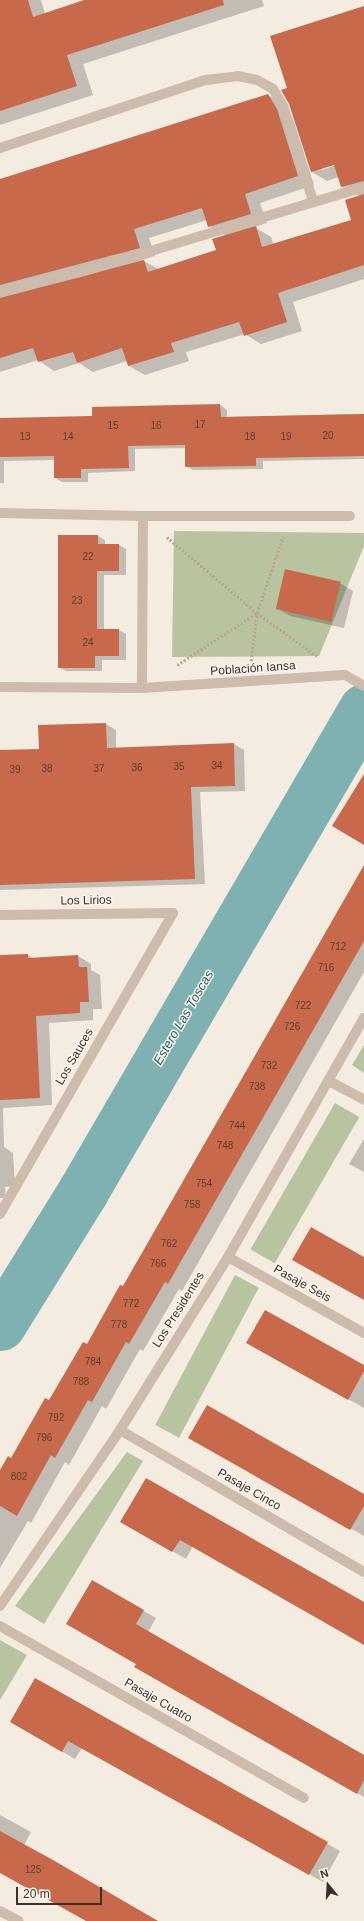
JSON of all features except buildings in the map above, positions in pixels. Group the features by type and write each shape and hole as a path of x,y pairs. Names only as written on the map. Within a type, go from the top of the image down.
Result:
{"street":[{"path":"0,148 206,80 238,76 257,80 273,89 282,106 314,201"},
{"path":"0,292 84,271 364,187"},
{"path":"0,513 143,516 350,516"},
{"path":"142,688 143,516"},
{"path":"345,675 364,686"},
{"name":"Población Iansa","path":"0,687 142,688 249,683 345,675"},
{"name":"Los Lirios","path":"0,915 173,913"},
{"name":"Los Sauces","path":"0,1214 173,913"},
{"name":"Los Presidentes","path":"0,1606 120,1430 228,1257 364,1018"},
{"path":"329,1081 364,1100"},
{"name":"Pasaje Seis","path":"228,1257 364,1333"},
{"name":"Pasaje Cinco","path":"120,1430 364,1572"},
{"name":"Pasaje Cuatro","path":"0,1626 304,1798"},
{"path":"0,1911 19,1921"}],"path":[{"path":"143,516 256,614 345,675"},
{"path":"249,683 256,614 290,516"},
{"path":"174,667 256,614"}],"green space":[{"path":"174,531 364,533 364,546 319,656 172,657"},
{"path":"364,1045 364,1073 352,1065"},
{"path":"335,1103 359,1117 275,1263 250,1249"},
{"path":"235,1275 259,1288 179,1438 155,1425"},
{"path":"127,1452 143,1461 44,1624 15,1606"},
{"path":"0,1640 27,1655 0,1700"}],"waterway":[{"name":"Estero Las Toscas","path":"0,1325 83,1191 364,709"}]}
